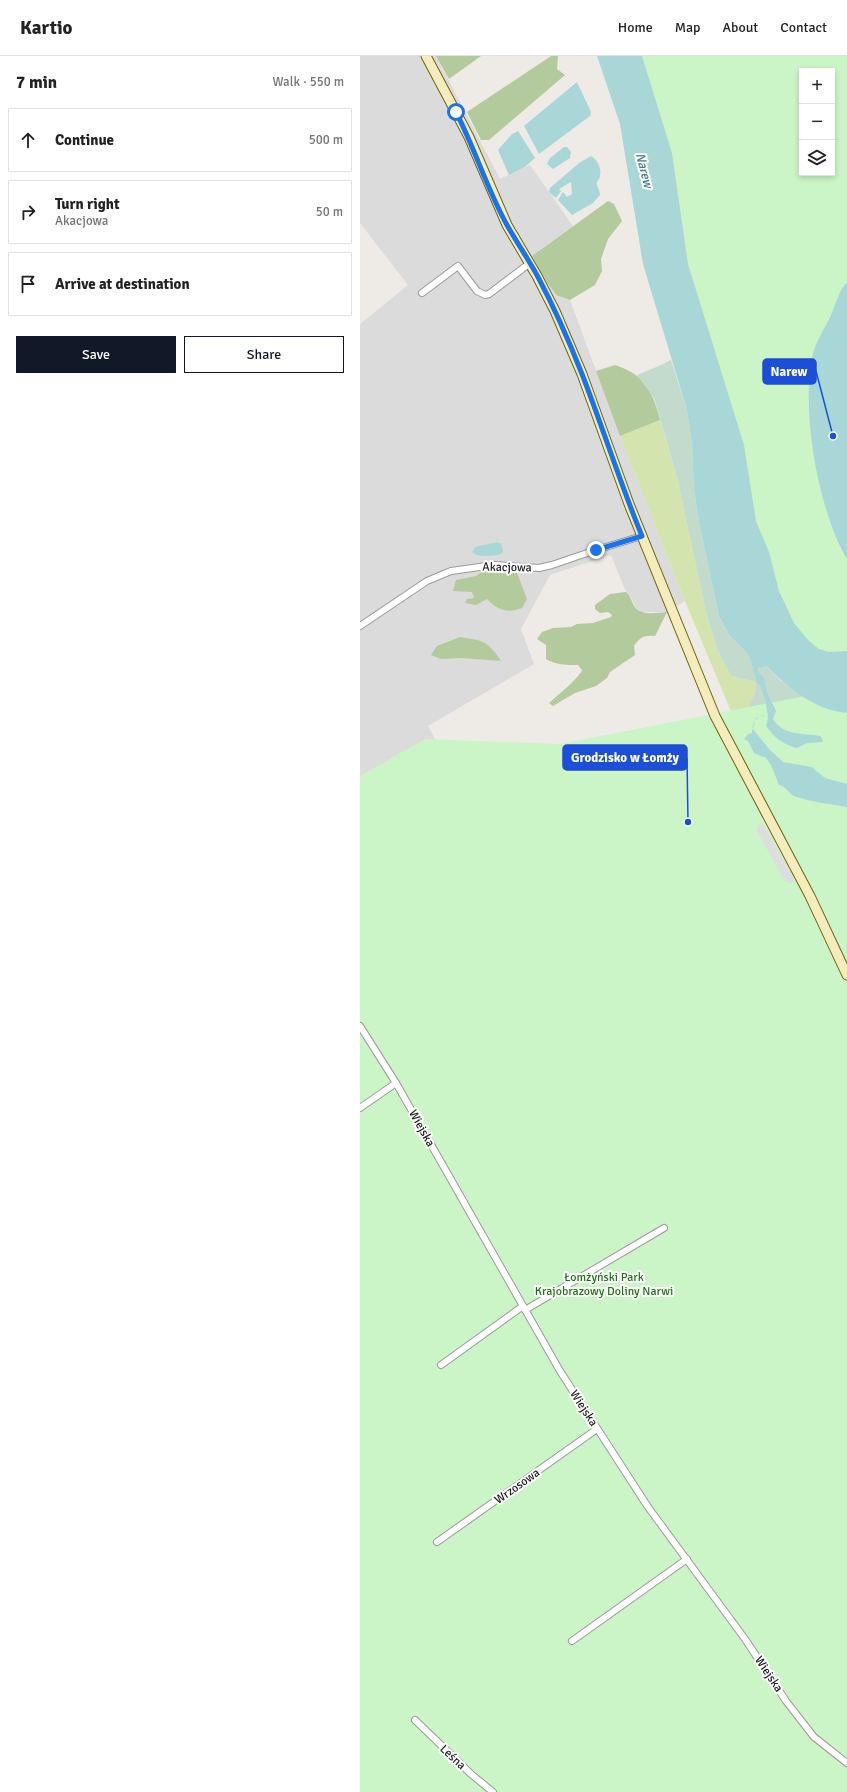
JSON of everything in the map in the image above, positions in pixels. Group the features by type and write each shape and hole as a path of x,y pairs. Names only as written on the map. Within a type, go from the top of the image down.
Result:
{"street":[{"path":"426,56 469,137 507,225 530,263 555,310 582,374 642,536 715,716 810,896 847,975"},
{"path":"422,293 458,266 477,291 485,295 530,263"},
{"name":"Akacjowa","path":"360,626 428,581 451,571 494,565 529,568 546,566 642,536"},
{"name":"Wiejska","path":"360,1026 396,1083 560,1371 648,1507 745,1639 786,1700 814,1737 847,1763"},
{"path":"360,1108 396,1083"},
{"path":"441,1365 524,1308 664,1228"},
{"name":"Wrzosowa","path":"437,1542 598,1429"},
{"path":"572,1641 687,1559"},
{"name":"Leśna","path":"415,1720 466,1769 493,1792"}],"shaded area":[{"path":"360,56 436,56 500,179 530,165 573,226 532,256 555,295 570,300 620,436 685,601 667,612 641,612 635,607 631,597 626,592 611,555 550,575 521,629 534,664 428,726 445,758 360,891 360,324 408,285 360,223"},
{"path":"763,823 795,881 790,884 788,881 785,882 757,831 758,825"}],"green space":[{"path":"436,56 481,56 449,79"},
{"path":"551,56 558,56 557,69 565,75 489,140 481,140 467,112"},
{"name":"Łomżyński Park Krajobrazowy Doliny Narwi","path":"601,56 847,56 847,1792 360,1792 360,776 425,739 560,744 805,696 740,627 660,159"},
{"path":"608,201 614,204 622,221 608,239 601,259 602,271 595,285 570,300 556,295 532,256"},
{"path":"671,360 687,410 692,444 694,490 699,522 719,616 729,635 750,658 756,682 731,676 717,649 706,612 677,477 654,398 637,375"},
{"path":"615,365 634,374 646,385 654,400 660,420 620,436 596,371"},
{"path":"660,420 677,477 706,612 717,649 731,676 756,682 755,693 746,713 733,716 685,601 620,436"},
{"path":"505,568 517,573 527,599 522,608 512,611 503,610 495,606 487,599 476,605 465,603 467,599 474,598 472,592 453,591 456,580 476,576 487,569"},
{"path":"626,592 634,606 644,613 667,612 655,636 645,636 638,640 634,646 635,655 610,672 607,678 596,686 575,693 553,706 549,703 573,682 582,670 578,665 558,664 546,659 546,645 537,639 542,632 553,628 571,627 577,624 593,623 611,617 612,615 608,612 600,613 595,609 595,605 610,594"},
{"path":"460,637 475,639 488,645 501,661 461,658 441,659 431,655 437,646"},
{"path":"766,666 780,680 813,703 746,713 755,693 756,682 760,686 766,704 773,704 768,694 764,677 757,672 759,667"}],"water":[{"path":"597,56 642,56 672,153 688,264 744,445 756,521 769,552 779,591 794,623 808,640 819,649 829,652 847,651 847,713 835,711 813,703 793,690 766,666 758,668 758,672 764,677 768,694 776,711 773,719 777,724 794,733 820,736 823,742 807,743 797,748 787,745 769,730 766,726 768,718 765,715 768,717 766,704 760,686 756,682 750,658 729,635 719,616 699,522 694,490 692,444 687,410 643,264 620,124"},
{"path":"577,82 591,112 590,116 539,154 524,126"},
{"path":"518,131 535,158 525,167 509,175 498,150 512,134"},
{"path":"564,147 567,147 571,152 570,158 553,169 547,164 550,158"},
{"path":"591,156 600,167 600,177 597,184 600,195 593,203 572,215 558,200 563,192 567,197 572,194 571,182 559,189 561,191 556,198 549,192 550,188 579,163"},
{"path":"847,282 847,559 828,514 820,486 810,428 809,399 810,373 814,350 840,293"},
{"path":"498,542 502,545 503,552 501,554 482,556 472,552 475,547"},
{"path":"755,720 753,729 769,749 783,762 812,767 825,778 847,784 847,807 800,798 794,796 779,785 771,765 766,758 754,753 748,741 744,739 748,734 752,733"}],"place":[{"name":"Narew","path":"833,436"},
{"name":"Grodzisko w Łomży","path":"688,822"}],"route":[{"path":"456,112 469,137 507,225 538,276 555,310 582,374 642,536 596,550"}]}
